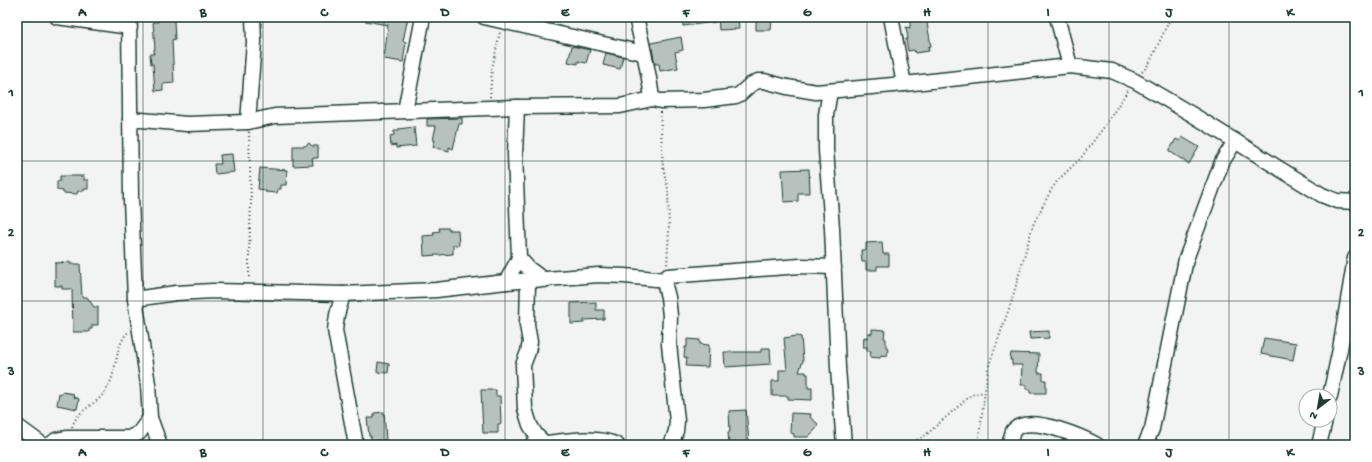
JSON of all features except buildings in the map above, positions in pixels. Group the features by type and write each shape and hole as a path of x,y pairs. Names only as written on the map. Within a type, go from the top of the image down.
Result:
{"street":[{"path":"56,17 129,22 135,299 148,384 150,418 160,445"},
{"path":"248,122 254,42 253,17"},
{"path":"405,112 422,17"},
{"path":"484,17 644,53"},
{"path":"636,17 656,100"},
{"path":"891,17 904,84"},
{"path":"1057,17 1070,66"},
{"path":"130,120 186,124 248,122 275,116 517,107 620,106 656,100 704,100 736,96 754,82 764,81 816,92 1070,66 1112,71 1134,81 1322,195 1337,201 1355,202"},
{"path":"830,91 826,115 826,150 834,267 838,368 844,445"},
{"path":"506,282 519,258 515,154 517,107"},
{"path":"1145,445 1152,429 1186,259 1222,162 1235,141"},
{"path":"519,258 528,268 544,280"},
{"path":"1332,388 1340,349 1355,258"},
{"path":"135,299 176,293 249,291 343,294 436,290 506,282 599,275 667,278 800,266 834,267"},
{"path":"667,278 665,286 670,316 669,344 677,421 676,431 671,445"},
{"path":"528,281 527,325 530,342 523,365 525,409 530,425 541,444 563,441 596,440 610,442 617,445"},
{"path":"343,294 337,315 336,330 356,445"},
{"path":"50,445 56,440 68,438 130,438 139,434 150,418"},
{"path":"1009,445 1011,435 1016,428 1021,425 1032,425 1048,427 1066,432 1096,445"},
{"path":"17,426 43,445"},
{"path":"1319,445 1322,428"}],"path":[{"path":"978,445 984,392 992,355 1011,303 1033,225 1051,190 1058,180 1080,159 1104,127 1134,81 1149,64 1171,17"},
{"path":"489,108 492,69 503,21"},
{"path":"656,100 664,173 668,189 669,231 667,278"},
{"path":"248,122 252,203 248,252 249,291"},
{"path":"68,438 77,417 85,409 97,401 108,388 114,374 122,339 138,322"},
{"path":"911,445 926,435 970,396 984,392"}]}
